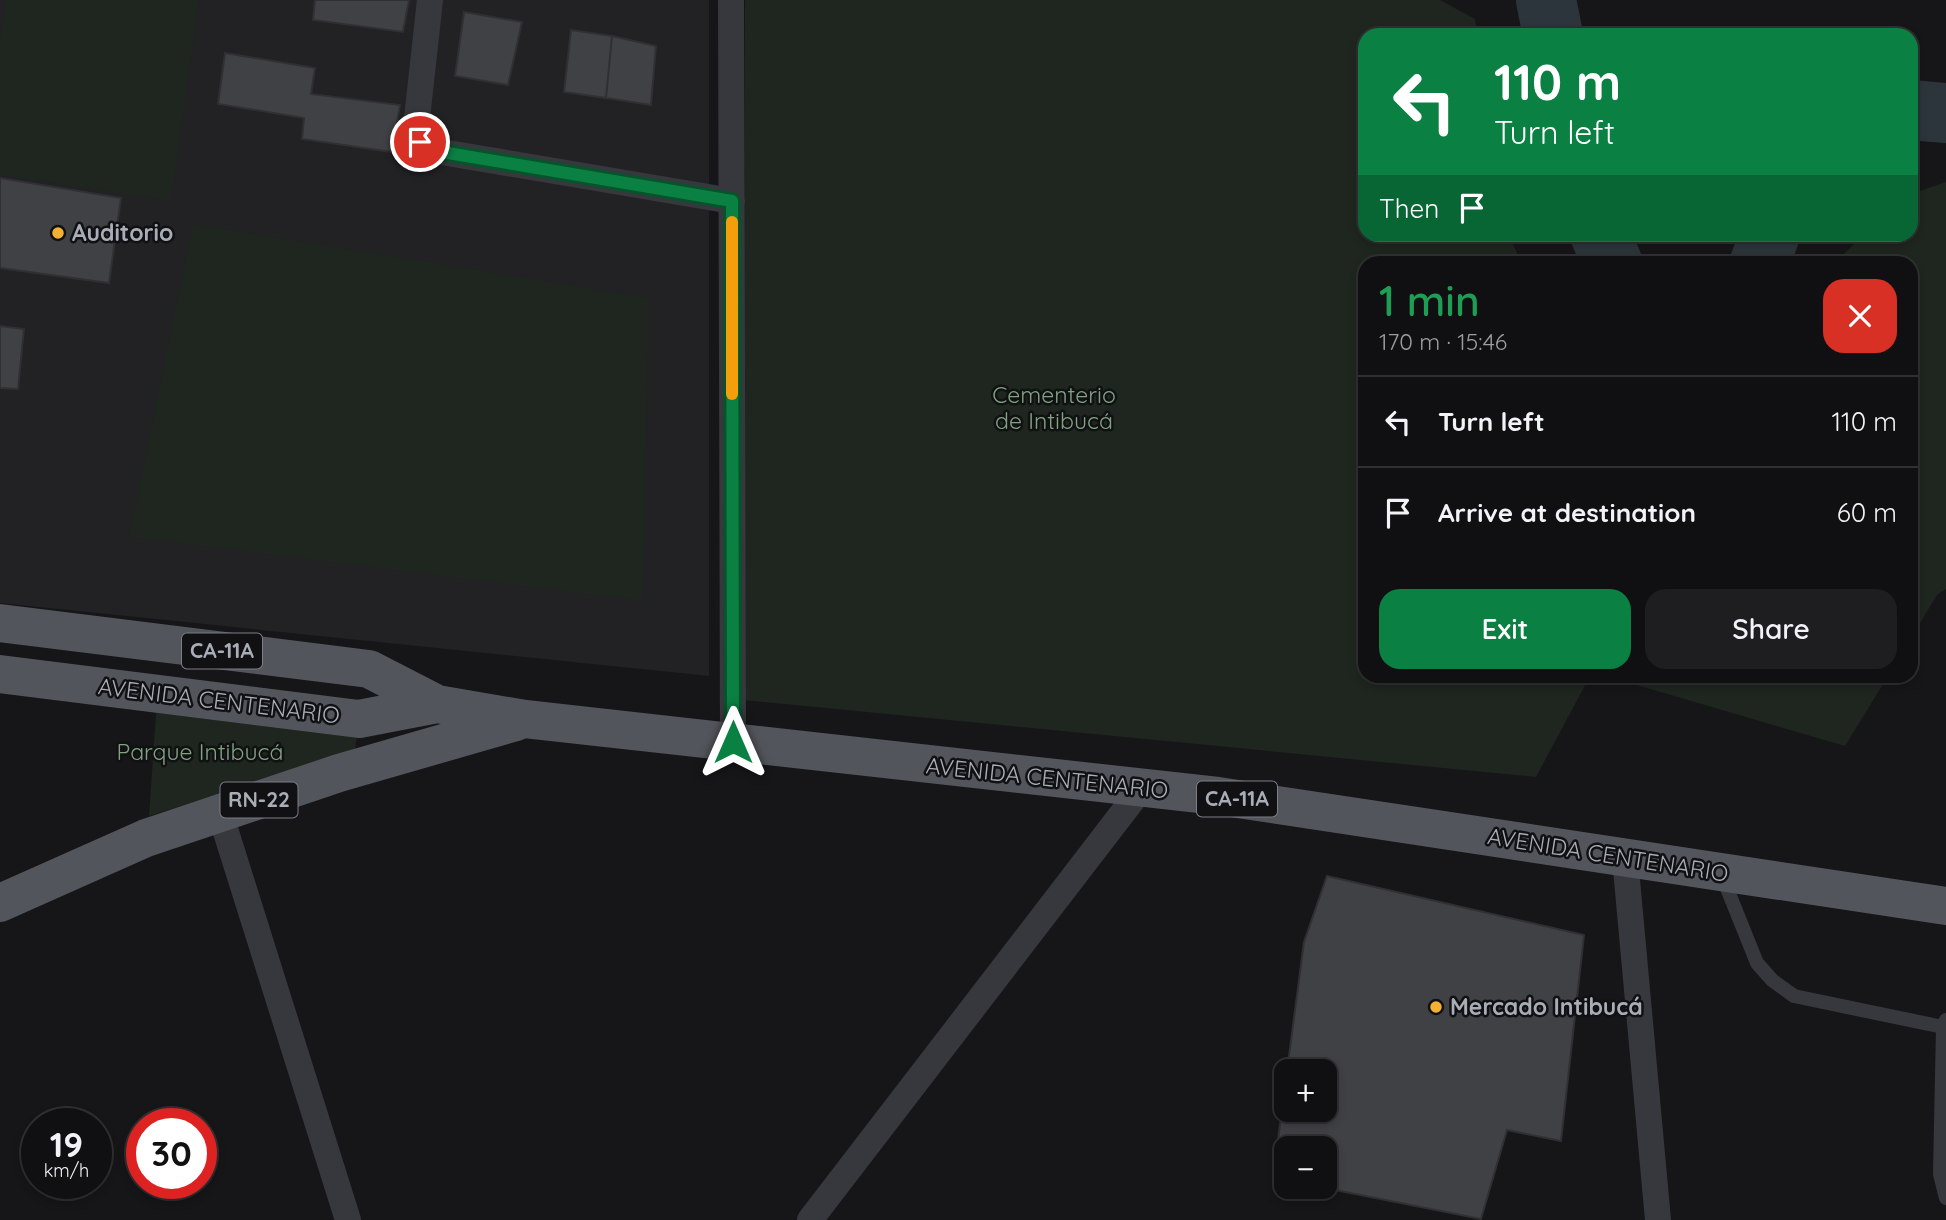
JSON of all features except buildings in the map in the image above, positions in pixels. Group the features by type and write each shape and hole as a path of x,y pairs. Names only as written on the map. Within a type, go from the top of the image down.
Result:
{"main road":[{"name":"AVENIDA CENTENARIO","path":"0,623 369,669 437,704 525,719 1217,796 1946,906"},
{"name":"AVENIDA CENTENARIO","path":"0,674 359,719 437,704"},
{"name":"RN-22","path":"0,903 146,838 339,773 525,719"}],"street":[{"path":"430,0 416,127 420,142 430,150 732,201"},
{"path":"731,0 733,742"},
{"path":"810,1220 1141,789"},
{"path":"220,813 348,1220"},
{"path":"1625,858 1658,1220"}],"lane":[{"path":"1721,872 1757,963 1772,980 1794,996 1945,1024 1940,1174 1946,1198"}],"shaded area":[{"path":"0,0 709,0 709,676 0,603"}],"green space":[{"path":"6,0 199,0 171,201 0,175 0,43"},
{"name":"Cementerio de Intibucá","path":"745,0 1440,0 1475,19 1476,28 1358,28 1358,242 1512,242 1518,256 1358,256 1358,683 1586,683 1536,777 743,700"},
{"path":"1946,182 1946,589 1937,595 1918,626 1918,256 1842,256 1856,242 1918,242 1918,192"},
{"path":"193,224 649,298 643,601 129,537"},
{"path":"1630,683 1884,683 1845,746"},
{"name":"Parque Intibucá","path":"157,700 358,726 355,751 149,816"}],"waterway":[{"path":"1546,0 1552,28"},
{"path":"1918,111 1946,113"},
{"path":"1603,242 1609,256"},
{"path":"1762,256 1767,242"}],"slow traffic":[{"path":"732,222 732,394"}],"place":[{"name":"Auditorio","path":"58,233"},
{"name":"Mercado Intibucá","path":"1436,1007"}],"route":[{"path":"420,142 430,150 732,201 733,742"}]}
